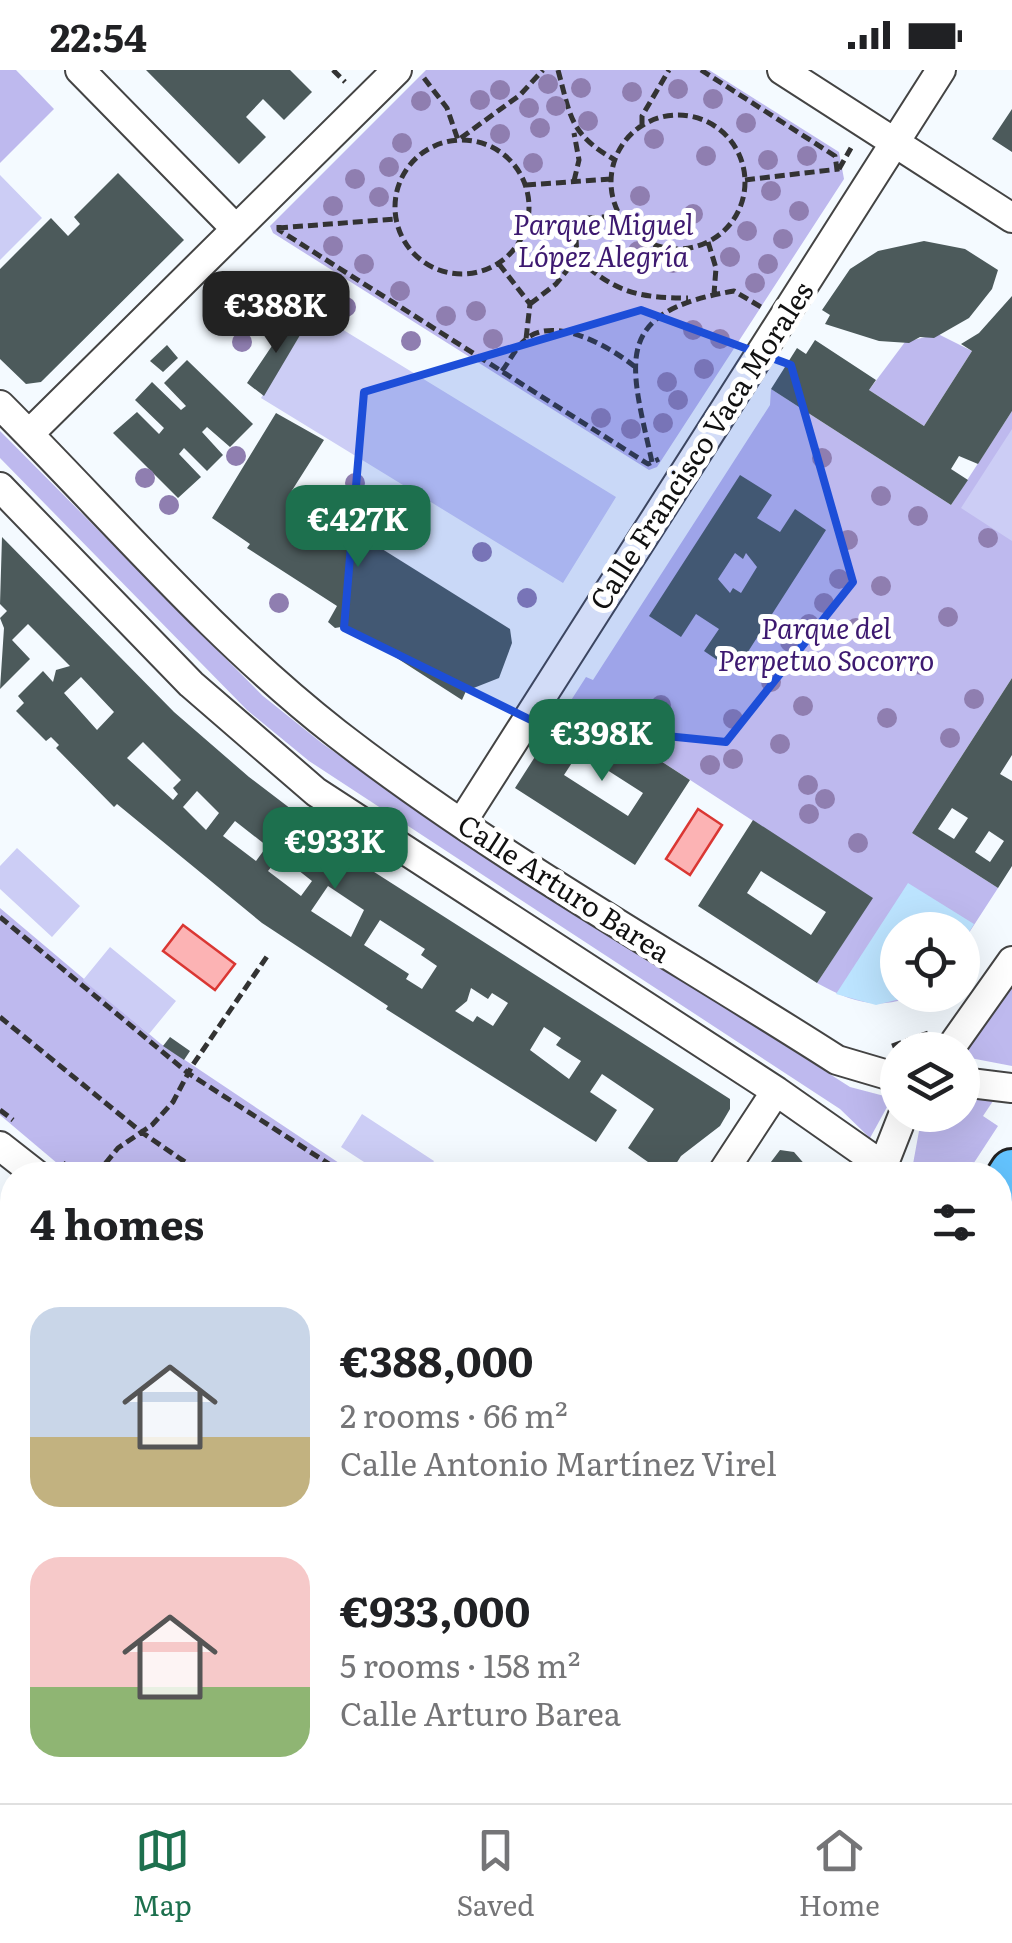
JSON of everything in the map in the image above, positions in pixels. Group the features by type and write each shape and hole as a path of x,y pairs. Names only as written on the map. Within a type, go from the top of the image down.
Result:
{"street":[{"path":"80,70 236,229"},
{"path":"782,70 1012,218"},
{"name":"Calle Francisco Vaca Morales","path":"462,822 770,313 942,70"},
{"path":"29,434 236,229 411,74"},
{"name":"Calle Arturo Barea","path":"0,405 250,659 336,732 462,822 837,1060 880,1073"},
{"name":"Calle Arturo Barea","path":"0,486 191,684 316,792 776,1091 873,1162"},
{"path":"962,1032 1012,962"},
{"path":"980,1084 1012,1088"},
{"path":"730,1162 776,1091"},
{"name":"Calle Arturo Barea","path":"887,1162 898,1132"},
{"path":"0,1146 20,1162"}],"path":[{"path":"458,140 498,151 526,185 527,222 516,248 499,264 479,272 456,274 435,269 404,241 396,219 399,185 422,154 458,140 520,95 544,70"},
{"path":"558,70 574,130 578,160 574,182"},
{"path":"642,127 642,116 669,70"},
{"path":"701,70 835,156 838,182"},
{"path":"411,74 447,108 458,140"},
{"path":"674,116 714,126 736,150 745,180 742,204 731,224 708,242 672,250 650,244 620,216 611,179 615,160 624,143 642,127 674,116"},
{"path":"574,130 588,144 615,160"},
{"path":"745,180 839,169"},
{"path":"526,185 611,179"},
{"path":"527,222 620,216"},
{"path":"396,219 278,226 502,371 652,462"},
{"path":"530,304 556,284 577,258 575,219"},
{"path":"708,242 716,268 714,294"},
{"path":"577,258 599,278 630,295 691,298"},
{"path":"499,264 530,304 526,338 502,371"},
{"path":"769,290 770,313"},
{"path":"652,462 634,366 651,322 668,307 691,298 734,291 770,313"},
{"path":"749,321 770,313"},
{"path":"526,338 548,330 567,332 619,354 634,366"},
{"path":"652,462 668,445"},
{"path":"0,916 188,1073 326,1162"},
{"path":"107,1162 173,1102 188,1073 268,956"},
{"path":"0,1017 142,1133 185,1162"}],"highlighted area":[{"path":"641,310 791,365 853,582 726,742 537,723 344,628 364,392"}],"green space":[{"path":"0,70 16,70 54,109 0,163"},
{"name":"Parque Miguel López Alegría","path":"426,70 709,70 839,152 844,179 657,467 649,470 273,233 270,226"},
{"path":"938,334 972,351 924,426 869,390 905,342"},
{"name":"Parque del Perpetuo Socorro","path":"771,389 951,505 1012,411 1012,678 912,833 998,888 980,916 980,912 880,912 880,1003 853,999 817,983 872,898 570,702 586,677 593,680 770,405"},
{"path":"0,431 263,696 323,744 430,818 850,1087 880,1095 880,1120 870,1138 840,1109 309,761 247,710 0,458"},
{"path":"0,908 161,1044 338,1162 56,1162 0,1115"},
{"path":"1012,976 1012,1066 980,1060 980,1032 975,1032"},
{"path":"980,1098 993,1101 983,1116 998,1126 974,1162 913,1162 919,1132 980,1132"}],"sand":[{"path":"908,883 955,912 889,912"},
{"path":"880,926 880,1004 836,994"}],"shaded area":[{"path":"0,175 42,218 0,260"},
{"path":"314,312 616,497 563,583 261,398"},
{"path":"1012,429 1012,541 961,508"},
{"path":"698,809 722,825 690,875 666,859"},
{"path":"17,848 80,906 52,937 0,889 0,866"},
{"path":"183,925 235,964 215,990 163,951"},
{"path":"110,947 176,1001 149,1034 83,980"},
{"path":"362,1114 434,1161 364,1162 341,1147"}],"building":[{"path":"146,70 290,70 312,92 284,120 263,99 246,117 266,137 239,164"},
{"path":"1012,109 1012,152 992,139"},
{"path":"118,173 184,240 41,382 26,384 0,359 0,269 51,218 68,236 80,224 74,217"},
{"path":"924,241 965,249 998,270 992,289 969,318 934,338 920,337 909,343 879,341 825,324 830,315 822,310 850,269 878,251"},
{"path":"1012,296 1012,411 978,464 959,456 951,469 968,480 951,505 771,389 797,348 806,354 815,340 876,380 869,390 924,426 972,351 961,344 979,333"},
{"path":"292,316 306,325 264,396 247,383"},
{"path":"167,345 178,358 163,372 150,361"},
{"path":"187,360 253,424 230,447 207,427 202,432 223,455 207,471 184,448 179,454 201,477 178,498 113,433 137,412 159,434 164,428 135,400 152,382 181,410 186,406 164,383"},
{"path":"276,413 324,440 291,492 510,629 512,643 499,678 466,691 462,700 347,626 335,628 328,622 337,606 247,548 250,544 212,518"},
{"path":"740,475 772,495 757,518 780,532 795,509 826,530 735,672 704,651 719,629 696,614 681,637 649,616","holes":["735,553 743,559 746,553 757,567 741,593 733,588 730,593 718,579"]},
{"path":"2,537 174,712 249,777 371,870 730,1099 730,1109 720,1126 677,1162 648,1162 628,1148 654,1109 602,1074 590,1092 617,1110 596,1142 386,1009 388,1006 262,923 117,804 114,807 56,748 59,745 51,737 46,741 16,711 24,703 18,696 43,671 53,682 56,670 70,666 28,624 12,640 30,659 0,689 4,628 0,618 7,611 0,604","holes":["81,677 114,712 97,730 64,693","143,742 181,780 173,788 178,794 173,800 127,758","197,791 219,813 206,830 183,807","235,821 267,846 256,861 223,836","280,856 312,881 301,896 268,871","328,886 364,910 351,937 311,911","380,920 425,949 421,955 437,966 422,989 406,979 409,974 364,945","471,988 488,999 492,993 508,1003 493,1026 477,1016 473,1022 455,1011 467,1001","544,1027 561,1038 556,1045 581,1061 569,1079 530,1050"]},
{"path":"1012,678 1012,755 1000,774 1012,781 1012,866 998,888 912,833","holes":["952,808 968,818 954,839 938,829","989,831 1004,841 990,862 975,852"]},
{"path":"570,702 690,780 635,865 515,788","holes":["579,752 643,793 628,816 564,775"]},
{"path":"753,820 873,898 817,983 698,906","holes":["761,871 826,912 811,935 747,893"]},
{"path":"170,1037 190,1051 184,1060 163,1046"},
{"path":"780,1150 794,1152 803,1162 771,1162"}]}
